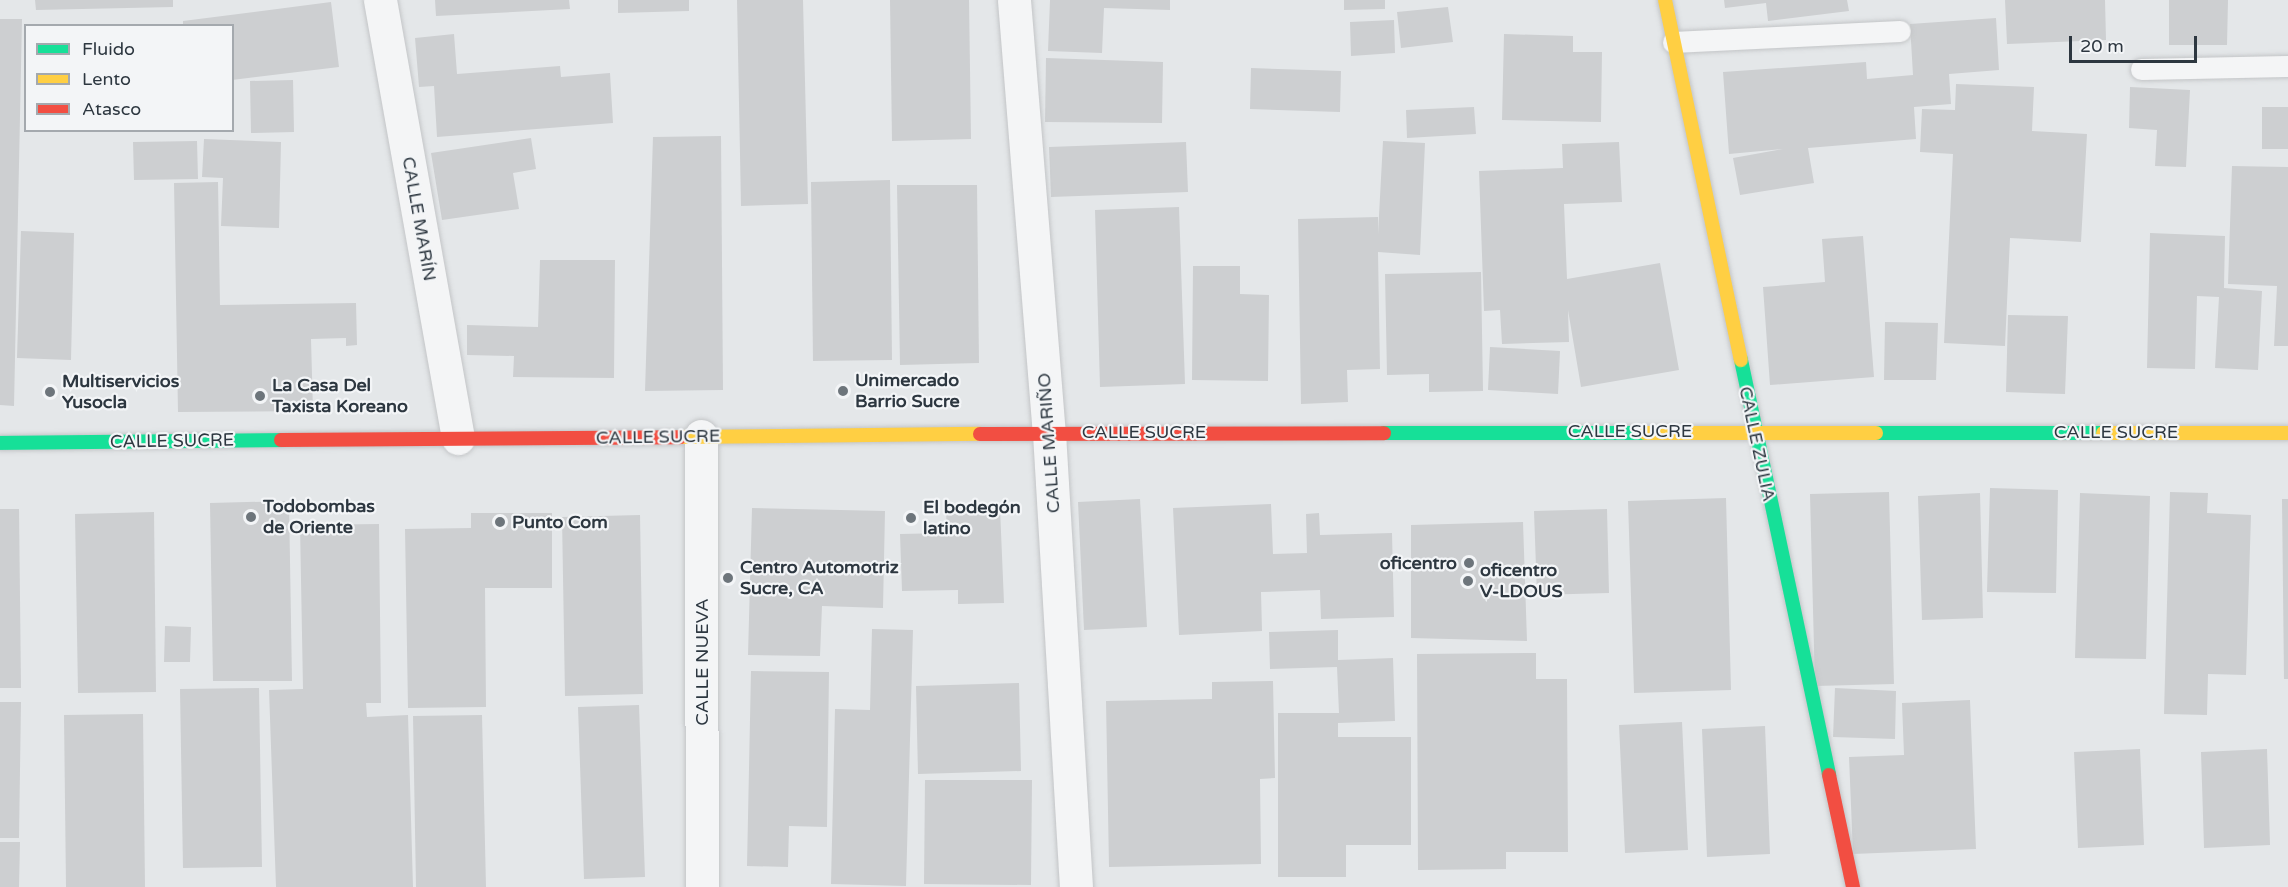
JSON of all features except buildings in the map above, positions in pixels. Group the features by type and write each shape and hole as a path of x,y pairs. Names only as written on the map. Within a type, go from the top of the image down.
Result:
{"street":[{"name":"CALLE MARÍN","path":"380,0 458,438"},
{"name":"CALLE MARIÑO","path":"1014,0 1049,433 1076,887"},
{"name":"CALLE ZULIA","path":"1665,0 1754,431 1852,887"},
{"name":"CALLE SUCRE","path":"0,443 1049,433 1754,431 2288,433"},
{"name":"CALLE NUEVA","path":"701,436 702,887"}],"lane":[{"path":"1673,42 1900,31"},
{"path":"2141,69 2288,66"}],"traffic: fast":[{"path":"1741,360 1829,775"},
{"path":"1384,433 1645,433"},
{"path":"1876,433 2103,433"},
{"path":"0,443 281,440"}],"traffic: slow":[{"path":"1665,0 1741,360"},
{"path":"1645,433 1876,433"},
{"path":"2103,433 2288,433"},
{"path":"680,437 980,434"}],"traffic: jam":[{"path":"980,434 1384,433"},
{"path":"281,440 680,437"},
{"path":"1829,775 1853,887"}],"place":[{"name":"Unimercado Barrio Sucre","path":"843,391"},
{"name":"Multiservicios Yusocla","path":"50,392"},
{"name":"La Casa Del Taxista Koreano","path":"260,396"},
{"name":"Todobombas de Oriente","path":"251,517"},
{"name":"El bodegón latino","path":"911,518"},
{"name":"Punto Com","path":"500,522"},
{"name":"oficentro","path":"1469,563"},
{"name":"Centro Automotriz Sucre, CA","path":"728,578"},
{"name":"oficentro V-LDOUS","path":"1468,581"}]}
